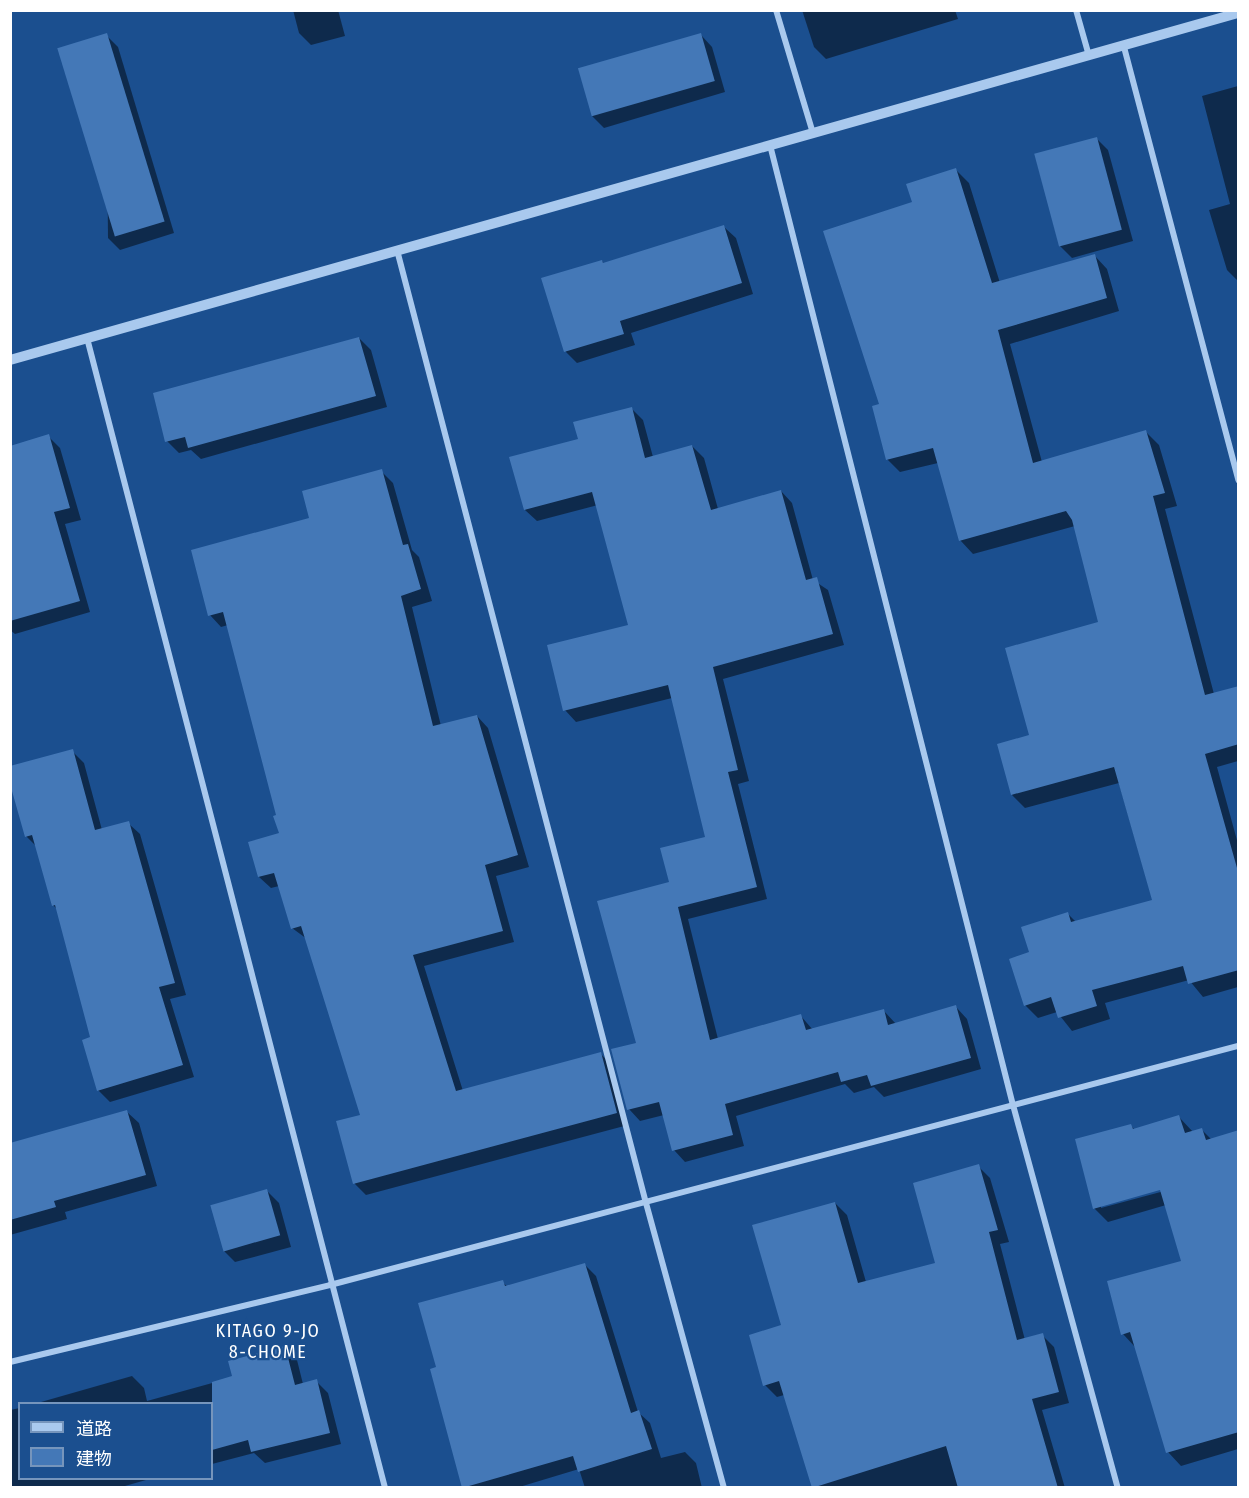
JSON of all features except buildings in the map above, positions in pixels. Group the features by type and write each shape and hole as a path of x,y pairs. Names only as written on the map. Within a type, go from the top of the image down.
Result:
{"street":[{"path":"776,10 813,133"},
{"path":"1076,10 1089,56"},
{"path":"10,360 397,249 1124,47 1231,13"},
{"path":"1124,47 1239,480"},
{"path":"770,145 1013,1105 1118,1488"},
{"path":"397,249 646,1203 724,1488"},
{"path":"87,338 330,1285 385,1488"},
{"path":"10,1362 330,1285 1239,1046"}],"district":[{"name":"KITAGO 9-JO 8-CHOME","path":"268,1342"}]}
